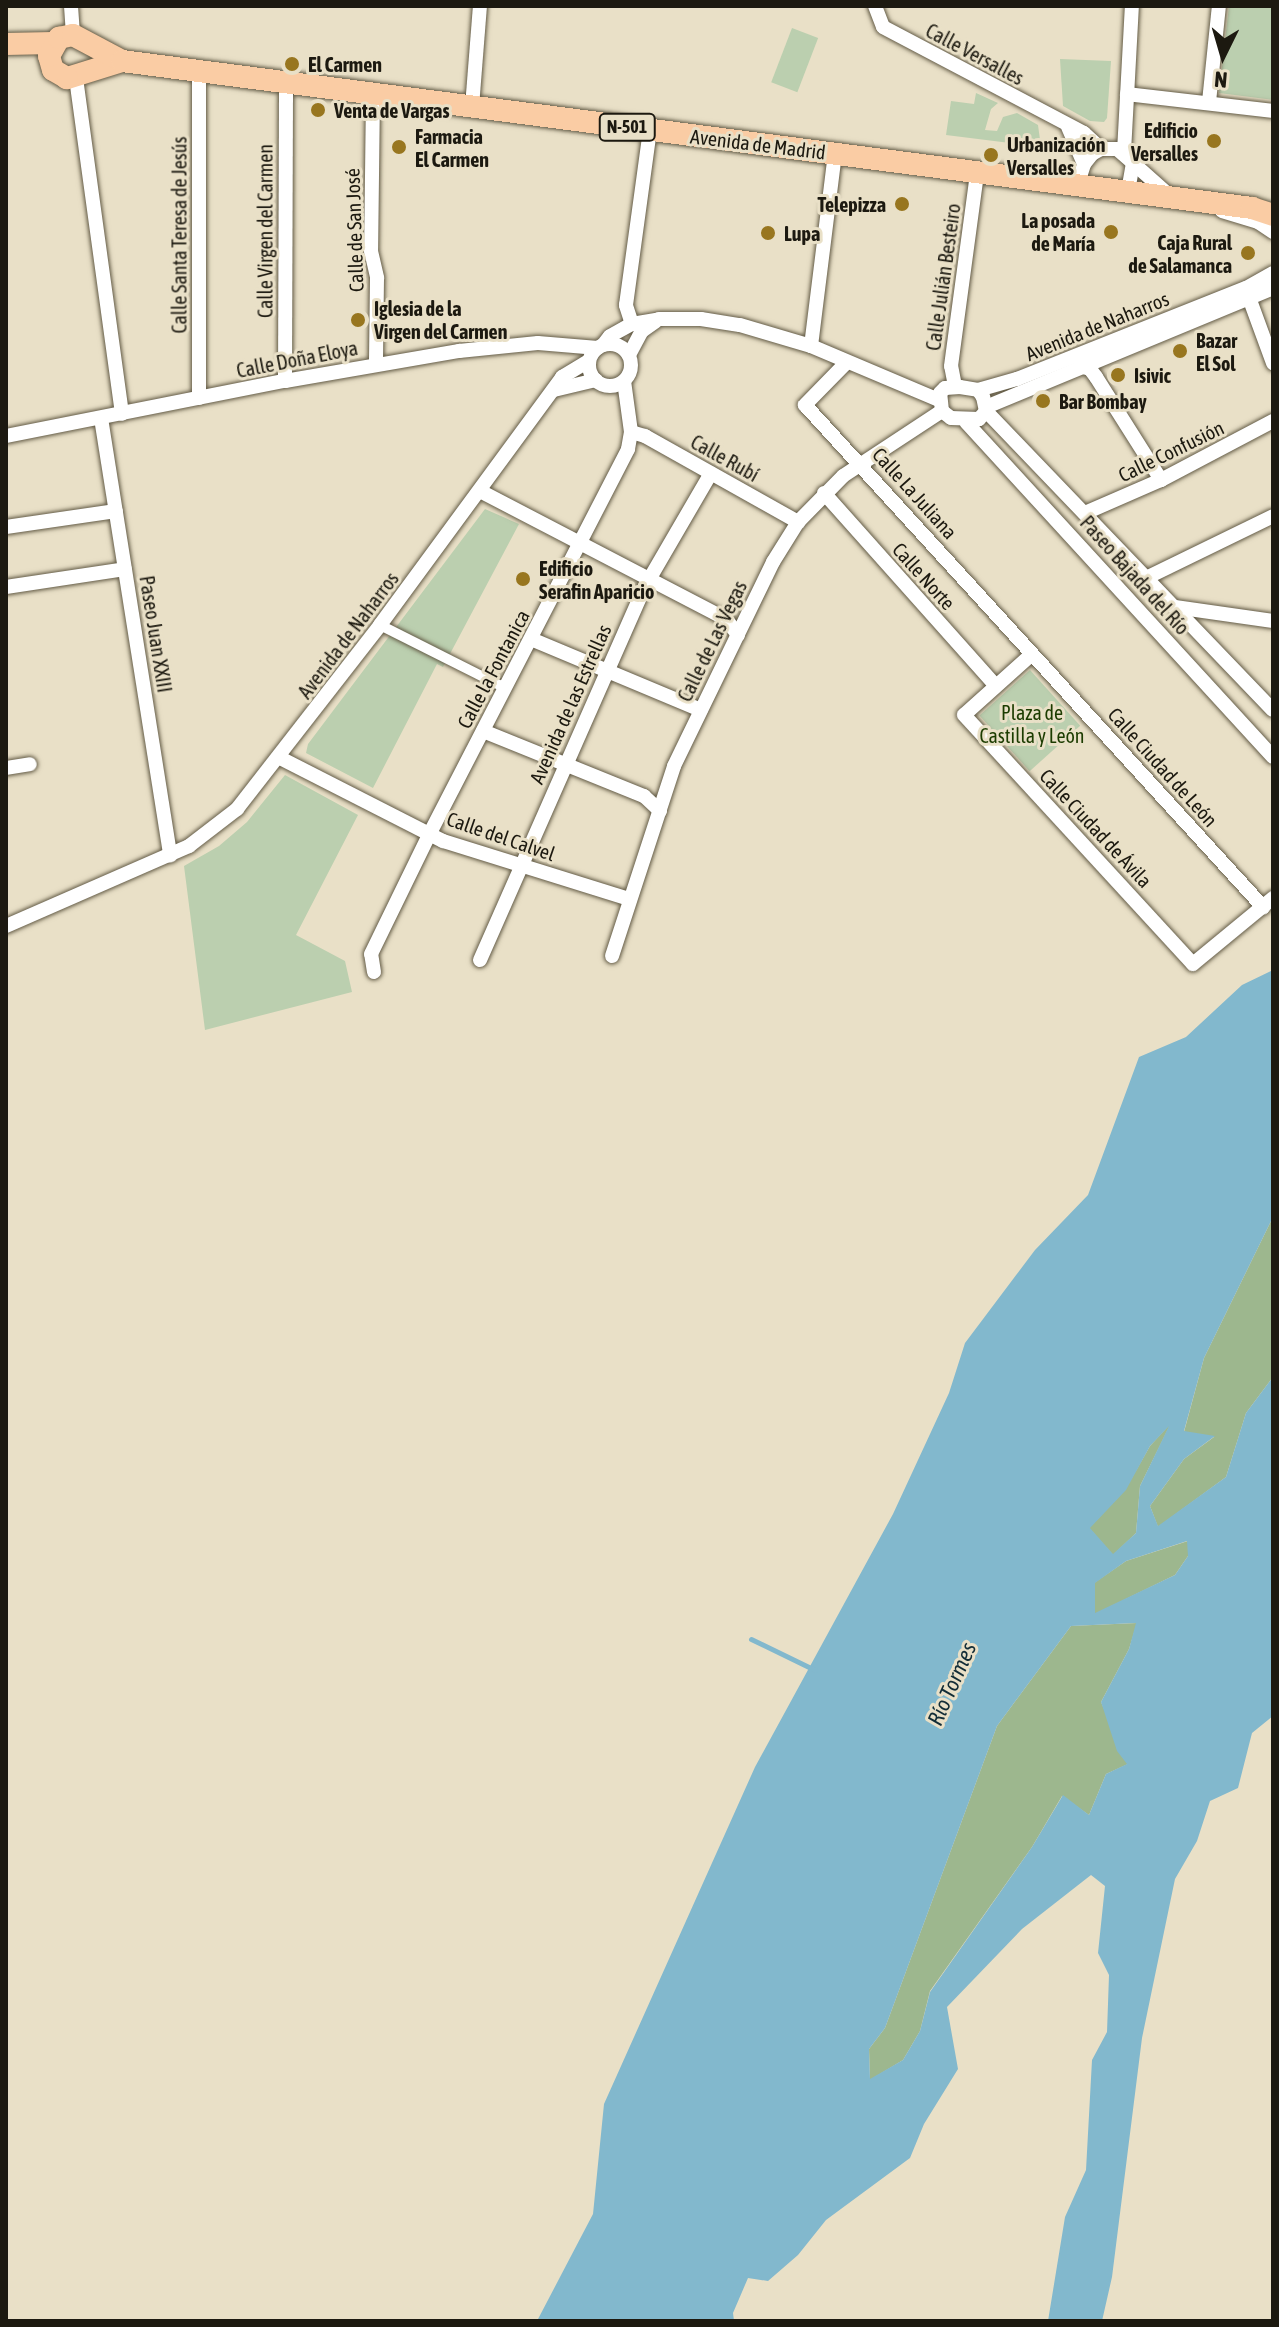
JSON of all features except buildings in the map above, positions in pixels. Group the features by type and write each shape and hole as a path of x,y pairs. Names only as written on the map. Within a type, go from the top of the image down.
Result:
{"highway":[{"name":"N-501","path":"6,45 66,46 59,76 82,75"},
{"name":"Avenida de Madrid","path":"66,46 122,61 977,173 1080,175 1128,192 1266,209"},
{"path":"66,46 93,58 82,75"},
{"name":"Avenida de Madrid","path":"82,75 122,61"}],"street":[{"path":"66,46 71,6"},
{"path":"472,107 480,6"},
{"name":"Calle Versalles","path":"875,6 883,27 1084,133 1101,149"},
{"path":"1128,192 1127,94 1132,6"},
{"path":"1209,102 1219,6"},
{"name":"Calle Santa Teresa de Jesús","path":"199,71 199,398"},
{"path":"82,75 122,414"},
{"name":"Calle Virgen del Carmen","path":"285,381 286,82"},
{"name":"Calle de San José","path":"373,94 371,251 377,278 376,364"},
{"path":"1127,94 1273,111"},
{"path":"1068,127 1080,175"},
{"path":"632,324 626,305 650,130"},
{"path":"1080,175 1101,149 1128,157 1172,198"},
{"path":"811,346 835,154"},
{"name":"Calle Julián Besteiro","path":"955,386 951,366 977,173"},
{"path":"1200,201 1258,222 1273,232"},
{"name":"Avenida de Naharros","path":"986,409 1247,294 1273,273"},
{"name":"Avenida de Naharros","path":"978,390 1017,379 1247,294 1273,288"},
{"path":"1247,294 1273,363"},
{"path":"554,390 596,380 610,386 624,381 631,369 629,355 642,331 659,319"},
{"path":"596,380 589,361 610,336 632,324 659,319 701,319 740,325 811,346 940,405 966,422 979,419 986,409 978,390 955,386 945,388 940,405"},
{"name":"Calle Doña Eloya","path":"6,436 376,364 538,343 600,346"},
{"path":"600,346 618,345 629,355"},
{"name":"Avenida de Naharros","path":"6,926 170,856 207,835 237,809 280,758 554,390 569,371 589,361"},
{"name":"Calle La Juliana","path":"846,363 805,405 1032,654"},
{"path":"1080,366 1090,369 1096,377 1161,480"},
{"name":"Calle la Fontanica","path":"374,972 371,954 628,449 631,432 624,381"},
{"name":"Calle de Las Vegas","path":"612,956 674,766 773,562 798,522 824,493 860,462 940,405"},
{"name":"Paseo Bajada del Río","path":"986,409 1273,710"},
{"name":"Paseo Juan XXIII","path":"101,418 170,856"},
{"name":"Calle Confusión","path":"1085,513 1161,480 1273,421"},
{"name":"Paseo Bajada del Río","path":"966,422 1273,757"},
{"name":"Calle Rubí","path":"631,432 645,436 798,522"},
{"name":"Avenida de las Estrellas","path":"480,960 643,590 652,580 711,473"},
{"path":"480,491 726,619 738,635"},
{"name":"Calle Norte","path":"824,493 995,685"},
{"path":"6,527 116,511"},
{"path":"1146,578 1273,516"},
{"path":"6,587 125,569"},
{"path":"1175,607 1273,621"},
{"path":"380,625 505,688"},
{"path":"531,639 701,710"},
{"path":"995,685 1032,654"},
{"name":"Calle Ciudad de León","path":"1032,654 1268,902"},
{"name":"Calle Ciudad de Ávila","path":"995,685 964,715 1193,964 1268,902"},
{"path":"483,731 563,766 644,796 660,811"},
{"name":"Calle del Calvel","path":"280,758 443,841 629,899"},
{"path":"6,768 30,764"}],"green space":[{"path":"1229,6 1273,6 1273,100 1219,93"},
{"path":"792,28 818,38 797,92 771,82"},
{"path":"1060,59 1111,61 1107,118 1104,122 1090,121 1063,106"},
{"path":"976,93 998,103 991,109 985,130 997,131 1003,117 1017,113 1038,125 1041,147 946,135 951,101 974,104"},
{"path":"485,509 519,524 443,667 437,664 373,788 306,753 308,744"},
{"name":"Plaza de Castilla y León","path":"1030,670 1080,726 1030,771 979,716"},
{"path":"285,775 358,815 296,935 345,961 352,992 205,1030 184,866 219,846 247,822"},
{"path":"1273,1217 1273,1377 1246,1413 1226,1477 1158,1527 1150,1506 1184,1459 1214,1437 1184,1432 1204,1358"},
{"path":"1171,1423 1140,1486 1136,1533 1113,1555 1089,1528 1125,1490 1150,1446"},
{"path":"1188,1541 1188,1556 1175,1575 1095,1614 1094,1583 1126,1561"},
{"path":"1137,1623 1129,1649 1101,1702 1128,1764 1106,1774 1089,1815 1062,1796 1032,1847 930,1991 920,2031 903,2060 870,2080 869,2049 885,2028 997,1726 1071,1626"}],"water":[{"name":"Río Tormes","path":"1273,970 1273,1217 1204,1358 1184,1431 1215,1436 1184,1459 1150,1506 1158,1526 1226,1477 1246,1413 1273,1377 1273,1716 1252,1733 1238,1788 1210,1801 1197,1841 1175,1879 1142,2038 1112,2277 1102,2321 1048,2321 1065,2217 1086,2170 1092,2060 1107,2032 1109,1975 1098,1953 1105,1886 1091,1875 1022,1929 947,2007 958,2069 924,2124 910,2158 826,2220 798,2255 768,2281 748,2278 733,2313 734,2321 537,2321 593,2214 604,2104 755,1767 893,1514 949,1393 965,1343 1035,1250 1088,1195 1139,1057 1186,1037 1242,985","holes":["1169,1426 1140,1486 1136,1533 1113,1554 1090,1528 1126,1490 1150,1446","1187,1541 1188,1556 1175,1575 1095,1613 1095,1583 1126,1561","1136,1623 1129,1649 1101,1702 1117,1751 1127,1764 1106,1774 1089,1815 1063,1795 1032,1847 930,1992 920,2031 903,2060 870,2079 869,2049 885,2028 997,1726 1071,1626"]}],"waterway":[{"path":"751,1639 815,1670"}],"place":[{"name":"El Carmen","path":"292,64"},
{"name":"Venta de Vargas","path":"318,110"},
{"name":"Edificio Versalles","path":"1214,141"},
{"name":"Farmacia El Carmen","path":"399,147"},
{"name":"Urbanización Versalles","path":"991,155"},
{"name":"Telepizza","path":"902,204"},
{"name":"La posada de María","path":"1111,232"},
{"name":"Lupa","path":"768,233"},
{"name":"Caja Rural de Salamanca","path":"1248,253"},
{"name":"Iglesia de la Virgen del Carmen","path":"358,320"},
{"name":"Bazar El Sol","path":"1180,351"},
{"name":"Isivic","path":"1118,375"},
{"name":"Bar Bombay","path":"1043,401"},
{"name":"Edificio Serafin Aparicio","path":"523,579"}]}
